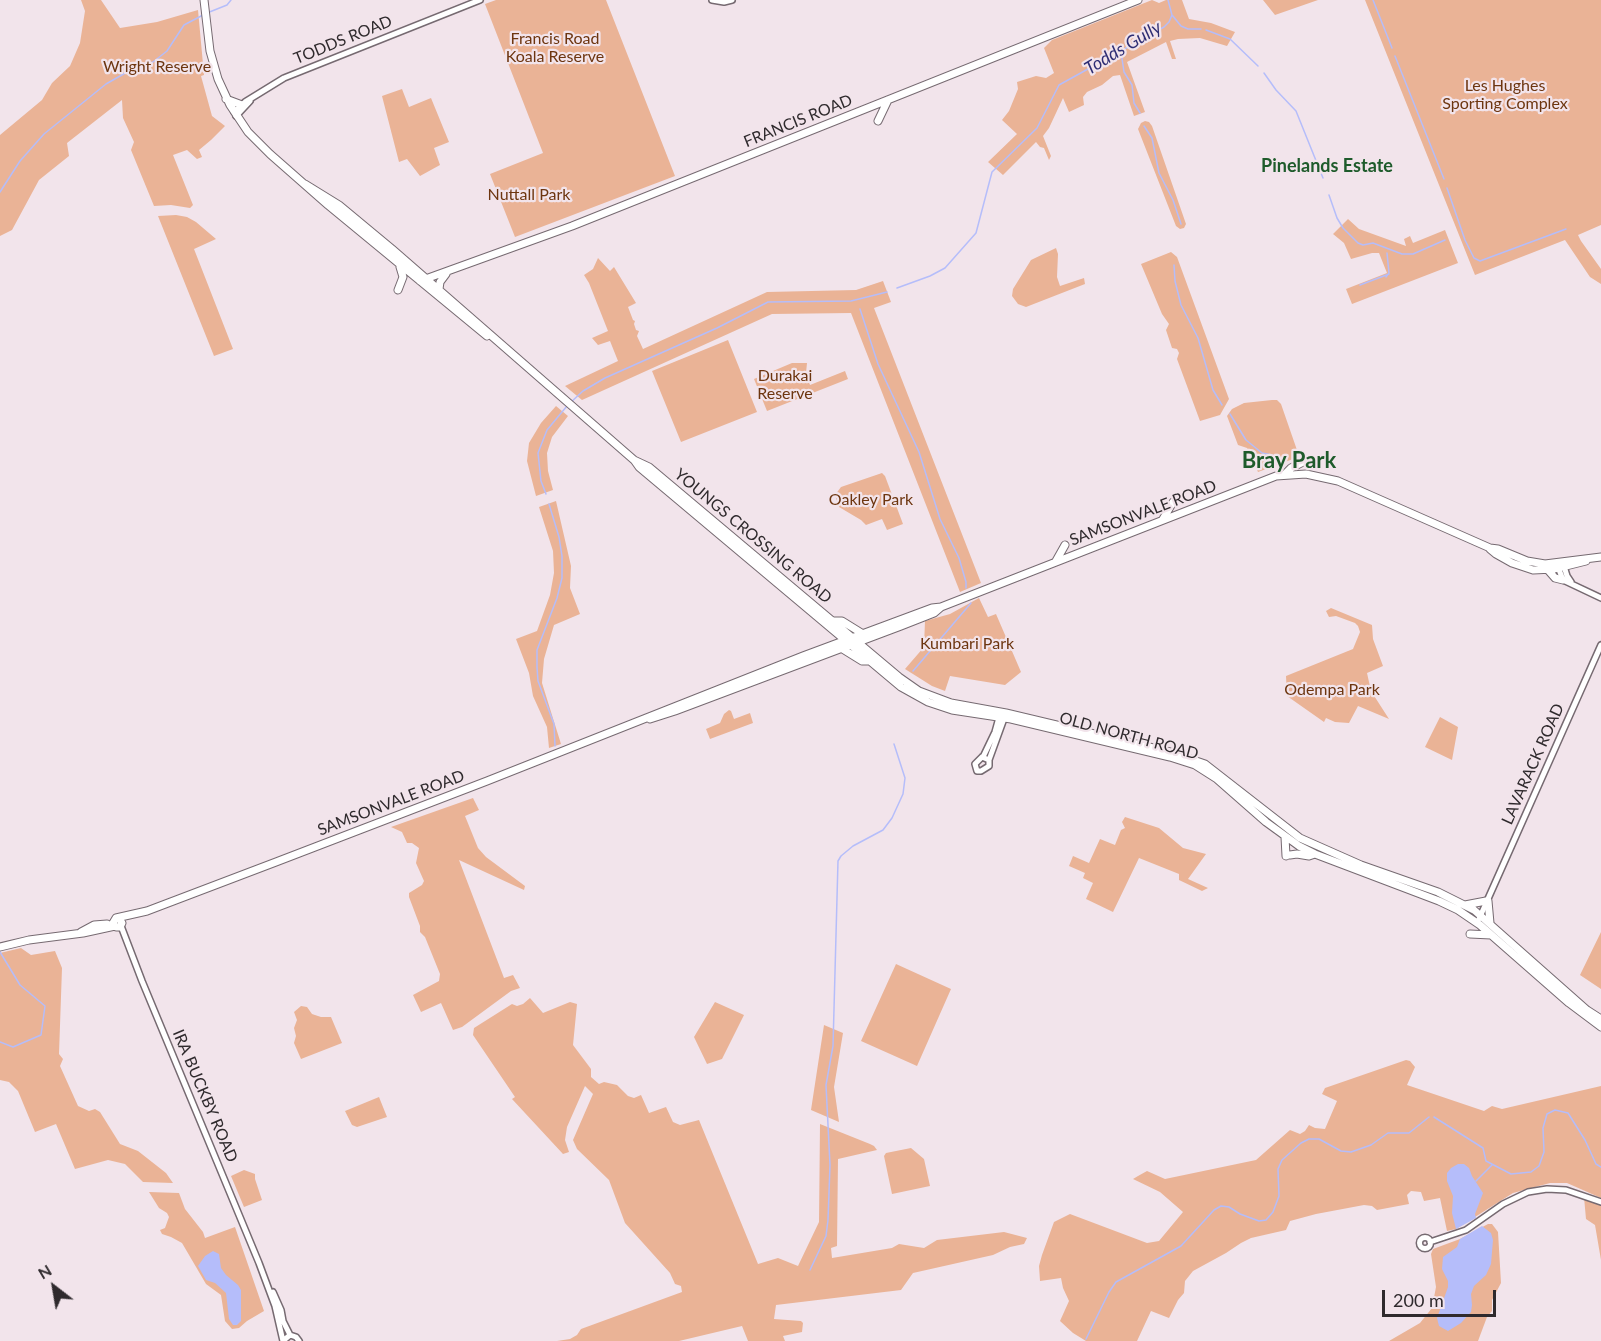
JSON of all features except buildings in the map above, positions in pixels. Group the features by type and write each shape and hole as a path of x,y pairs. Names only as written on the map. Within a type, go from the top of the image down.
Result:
{"main road":[{"name":"FRANCIS ROAD","path":"424,281 572,226 1138,0"},
{"name":"YOUNGS CROSSING ROAD","path":"204,1 214,67 226,99 261,146 424,281 466,321 506,350"},
{"path":"226,99 242,105"},
{"path":"878,122 888,100"},
{"name":"YOUNGS CROSSING ROAD","path":"329,202 399,265 439,289 574,409 634,460 650,467 851,641"},
{"path":"398,290 403,277 399,265"},
{"name":"FRANCIS ROAD","path":"424,281 467,265"},
{"path":"439,289 440,282 446,274"},
{"path":"1284,475 1291,468 1303,462"},
{"name":"SAMSONVALE ROAD","path":"644,719 675,711 841,648 863,634 932,608 941,607 1262,480 1284,475 1318,476 1338,481 1490,548 1532,563 1560,565"},
{"path":"1163,519 1173,502"},
{"path":"1056,561 1065,545"},
{"name":"SAMSONVALE ROAD","path":"1490,548 1496,554 1517,565 1533,570 1548,570 1560,565 1601,557"},
{"path":"1548,570 1557,579 1563,580"},
{"name":"SAMSONVALE ROAD","path":"0,947 28,940 78,933 94,925 118,923 825,648 876,636 934,613 941,607"},
{"path":"825,648 831,637 832,625 842,621 863,634"},
{"path":"871,653 876,636"},
{"name":"OLD NORTH ROAD","path":"851,641 871,653 907,683 926,694 961,706 1191,758 1212,769 1297,836 1352,861 1438,892 1480,914 1587,1010 1601,1019"},
{"name":"OLD NORTH ROAD","path":"851,641 869,662 896,683 927,702 964,713 1002,715 1187,762 1217,779 1284,837 1315,854 1458,910 1476,922 1569,1003 1601,1027"},
{"path":"841,648 862,661 869,662"},
{"path":"1284,837 1288,856 1315,854"},
{"path":"1465,905 1488,899 1490,922"},
{"path":"1470,933 1491,935"}],"street":[{"name":"TODDS ROAD","path":"235,114 242,105 284,78 480,0"},
{"path":"712,0 724,2 732,0"},
{"name":"TODDS ROAD","path":"235,114 254,98"},
{"path":"1560,565 1563,580 1601,598"},
{"path":"1560,565 1572,584"},
{"name":"LAVARACK ROAD","path":"1476,922 1601,645"},
{"path":"986,758 1002,715"},
{"name":"IRA BUCKBY ROAD","path":"118,923 290,1335"},
{"path":"1430,1242 1458,1234 1510,1199 1538,1190 1566,1190 1601,1202"},
{"name":"IRA BUCKBY ROAD","path":"260,1263 275,1306 283,1341"},
{"path":"283,1341 290,1335 299,1341"}],"green space":[{"name":"Wright Reserve","path":"81,0 101,0 120,28 157,22 198,10 204,75 201,76 212,116 225,126 199,150 202,157 197,159 187,150 173,155 193,205 190,208 171,205 154,206 131,150 134,142 123,118 122,100 67,143 69,156 39,180 12,230 0,236 0,135 42,100 52,83 70,66 80,43 85,11"},
{"name":"Francis Road Koala Reserve","path":"496,0 606,0 675,176 515,237 490,174 543,153 485,4"},
{"path":"1152,0 1159,3 1166,0 1182,0 1189,19 1211,23 1235,32 1227,46 1200,38 1178,39 1170,41 1176,59 1172,59 1166,42 1127,62 1145,112 1134,116 1120,75 1113,76 1102,85 1087,92 1083,97 1084,105 1069,112 1063,98 1043,136 1051,156 1049,160 1044,148 1036,142 1003,175 988,162 1017,134 1002,120 1009,111 1018,89 1017,82 1036,76 1046,78 1054,73 1044,48 1052,40"},
{"path":"1263,0 1318,0 1275,15"},
{"name":"Les Hughes Sporting Complex","path":"1365,0 1601,0 1601,225 1578,235 1601,269 1601,284 1590,277 1565,240 1475,275"},
{"path":"402,89 409,107 431,98 449,142 434,148 440,165 420,176 407,159 399,162 382,96"},
{"path":"1145,121 1152,126 1186,224 1184,228 1180,229 1176,226 1138,129"},
{"path":"176,215 196,222 216,239 194,249 233,349 214,356 158,216"},
{"path":"1348,219 1359,229 1406,246 1404,239 1410,236 1413,243 1445,230 1458,263 1352,304 1346,289 1387,273 1379,253 1351,259 1344,243 1333,234"},
{"path":"1056,248 1057,277 1060,286 1084,278 1085,284 1026,307 1018,304 1012,296 1013,289 1031,260"},
{"path":"1171,252 1177,257 1229,399 1220,415 1200,421 1177,359 1179,353 1177,349 1172,348 1166,330 1169,324 1162,314 1141,264"},
{"path":"598,258 610,271 614,267 636,303 628,307 635,321 636,330 639,331 637,336 643,349 767,292 856,290 883,281 891,302 874,308 981,583 960,592 851,313 772,314 582,400 565,386 618,361 610,341 598,345 592,338 608,331 584,275 593,269"},
{"path":"728,340 757,412 681,442 652,371"},
{"name":"Durakai Reserve","path":"792,363 807,363 806,373 810,385 845,371 848,379 767,411 754,379"},
{"path":"1277,400 1281,404 1298,453 1293,459 1258,472 1247,448 1238,445 1227,416 1232,409 1244,403"},
{"path":"556,406 568,416 552,437 547,453 548,471 553,490 536,496 527,461 529,443 541,423"},
{"name":"Oakley Park","path":"882,473 903,524 887,530 882,519 866,525 839,507 835,495 841,487"},
{"path":"556,501 571,566 570,588 580,614 554,625 544,659 542,683 561,744 549,748 547,727 533,696 529,673 516,639 537,631 550,595 554,573 553,551 539,507"},
{"name":"Kumbari Park","path":"979,598 988,617 996,614 1021,672 1005,685 950,676 945,691 932,686 905,669 924,647 925,621 950,614"},
{"name":"Odempa Park","path":"1331,608 1372,625 1373,639 1383,666 1367,673 1371,691 1389,719 1358,706 1349,723 1335,722 1326,718 1324,722 1287,696 1286,676 1353,649 1360,632 1358,626 1336,616 1329,617 1326,611"},
{"path":"729,710 734,719 750,713 753,723 710,739 706,729 720,723 724,714"},
{"path":"1440,717 1458,727 1452,760 1425,747"},
{"path":"473,798 479,810 465,816 478,848 486,857 525,886 524,890 459,860 504,978 513,975 520,988 511,991 462,1027 453,1030 441,1003 421,1012 413,995 439,981 440,974 425,937 420,932 409,897 409,893 422,885 424,881 416,863 419,848 412,843 407,843 402,832 391,827"},
{"path":"1125,817 1159,828 1183,848 1206,854 1188,879 1208,888 1202,891 1179,880 1179,874 1139,858 1113,912 1086,899 1093,883 1083,878 1085,873 1069,866 1073,856 1089,863 1100,839 1115,845 1121,830 1125,828 1122,822"},
{"path":"1601,932 1601,989 1580,975"},
{"path":"21,948 31,955 55,951 62,968 59,1054 63,1059 60,1066 78,1106 89,1111 95,1109 100,1112 120,1144 138,1151 166,1173 173,1183 143,1182 125,1164 108,1160 75,1169 56,1124 35,1132 18,1091 9,1082 0,1080 0,953"},
{"path":"896,964 951,989 917,1066 861,1041"},
{"path":"530,998 543,1013 570,1002 577,1004 573,1045 591,1069 591,1077 599,1084 604,1082 617,1085 628,1096 634,1098 641,1095 649,1113 666,1107 673,1122 680,1125 699,1120 758,1264 778,1258 798,1266 819,1222 820,1124 870,1144 877,1150 838,1159 837,1246 831,1248 832,1258 892,1248 899,1244 924,1248 937,1240 1004,1232 1027,1238 1024,1244 1010,1247 993,1255 913,1273 901,1290 776,1305 774,1319 803,1323 802,1332 783,1336 785,1341 748,1341 742,1326 679,1341 557,1341 570,1339 581,1329 682,1292 681,1286 675,1284 670,1273 625,1223 609,1180 577,1149 573,1140 593,1094 585,1086 567,1127 565,1140 569,1152 563,1154 512,1099 515,1097 473,1035 474,1028 512,1004 517,1006 523,1004"},
{"path":"715,1002 744,1015 722,1059 707,1064 694,1037"},
{"path":"301,1006 307,1007 312,1014 331,1017 342,1043 301,1059 294,1043 296,1036 294,1028 297,1020 294,1012"},
{"path":"824,1025 843,1033 834,1087 839,1122 811,1110"},
{"path":"1406,1060 1415,1067 1407,1085 1484,1111 1492,1106 1502,1109 1601,1086 1601,1198 1567,1183 1550,1183 1513,1193 1456,1229 1447,1231 1440,1198 1424,1201 1421,1192 1411,1191 1407,1195 1409,1204 1377,1210 1372,1206 1364,1205 1316,1214 1290,1221 1286,1230 1251,1238 1241,1243 1193,1271 1185,1281 1184,1293 1169,1318 1151,1311 1137,1341 1086,1341 1060,1321 1069,1301 1061,1278 1040,1281 1039,1266 1054,1222 1070,1214 1147,1243 1159,1241 1183,1212 1160,1192 1133,1179 1147,1171 1165,1179 1256,1160 1290,1130 1300,1134 1309,1125 1325,1129 1337,1101 1322,1094 1325,1088"},
{"path":"379,1097 387,1117 357,1127 352,1125 345,1111"},
{"path":"911,1148 924,1159 930,1186 892,1194 884,1156 886,1153"},
{"path":"244,1170 255,1174 262,1200 244,1207 231,1176"},
{"path":"149,1192 179,1193 185,1209 205,1238 235,1227 264,1311 239,1328 232,1329 225,1321 221,1295 206,1284 182,1243 162,1234 160,1230 165,1228 169,1217 159,1208"},
{"path":"1584,1197 1601,1204 1601,1260 1595,1225 1586,1219"},
{"path":"1492,1224 1498,1232 1501,1283 1492,1300 1492,1311 1487,1317 1478,1341 1389,1341 1420,1323 1432,1308 1436,1287 1431,1254 1433,1249 1460,1239"}],"water":[{"path":"1458,1164 1464,1164 1469,1168 1483,1193 1475,1214 1476,1218 1456,1229 1452,1213 1453,1196 1447,1181 1447,1173"},
{"path":"1482,1226 1491,1233 1493,1240 1491,1264 1486,1275 1474,1286 1471,1294 1471,1312 1461,1323 1448,1331 1439,1326 1437,1318 1448,1287 1448,1281 1442,1269 1443,1257 1457,1247 1460,1239"},
{"path":"213,1251 219,1254 221,1268 226,1275 241,1290 241,1321 237,1325 233,1325 229,1319 226,1293 215,1283 206,1280 198,1266 205,1256"}],"waterway":[{"path":"207,13 227,5 231,0"},
{"name":"Todds Gully","path":"897,288 945,268 976,233 992,172 1037,128 1059,85 1164,27 1172,15 1168,0"},
{"path":"1373,0 1392,48"},
{"path":"0,192 20,161 44,134 106,84 127,72 153,62 167,51 184,25 203,15"},
{"path":"1172,15 1181,26 1188,29 1201,29"},
{"path":"1206,30 1230,39 1258,66"},
{"name":"Todds Gully","path":"1121,52 1124,72 1132,85 1134,103 1140,113"},
{"path":"1395,56 1444,179"},
{"path":"1264,73 1296,111 1323,178"},
{"path":"1144,126 1152,138 1159,173 1173,200 1181,224"},
{"path":"1447,188 1465,240 1474,258 1480,261 1566,229"},
{"path":"1329,195 1343,228 1363,245 1373,243 1402,254 1413,254 1445,240"},
{"path":"1386,277 1389,273 1387,253"},
{"path":"1174,265 1181,305 1198,338 1213,390 1222,405"},
{"path":"1360,285 1389,274"},
{"path":"570,403 583,391 605,378 717,328 768,302 851,301 887,292"},
{"path":"860,309 878,364 919,452 940,519 959,558 966,588"},
{"path":"546,494 541,481 538,453 547,430 567,406"},
{"path":"1230,414 1246,440 1262,453 1272,455 1278,462"},
{"path":"549,504 559,537 562,578 557,598 537,650 537,667 538,681 554,724 555,746"},
{"path":"913,671 971,603"},
{"path":"810,1270 826,1236 828,1220 830,1165 826,1085 833,1046 838,861 853,846 883,830 892,818 903,794 905,778 894,744"},
{"path":"0,952 20,985 45,1006 41,1035 13,1047 0,1042"},
{"path":"1434,1117 1483,1148 1486,1161 1511,1174 1531,1172 1539,1166 1544,1152 1543,1128 1547,1114 1555,1110 1568,1113 1585,1140 1596,1164 1601,1167"},
{"path":"1086,1339 1116,1282 1181,1246 1214,1210 1221,1206 1229,1207 1259,1221 1266,1220 1273,1212 1279,1196 1278,1169 1282,1160 1301,1143 1309,1139 1319,1139 1341,1151 1351,1152 1371,1145 1388,1133 1409,1133 1429,1117"},
{"path":"1476,1181 1492,1165"}],"district":[{"name":"Pinelands Estate","path":"1327,166"},
{"name":"Bray Park","path":"1289,461"}],"park label":[{"name":"Nuttall Park","path":"529,195"}]}
